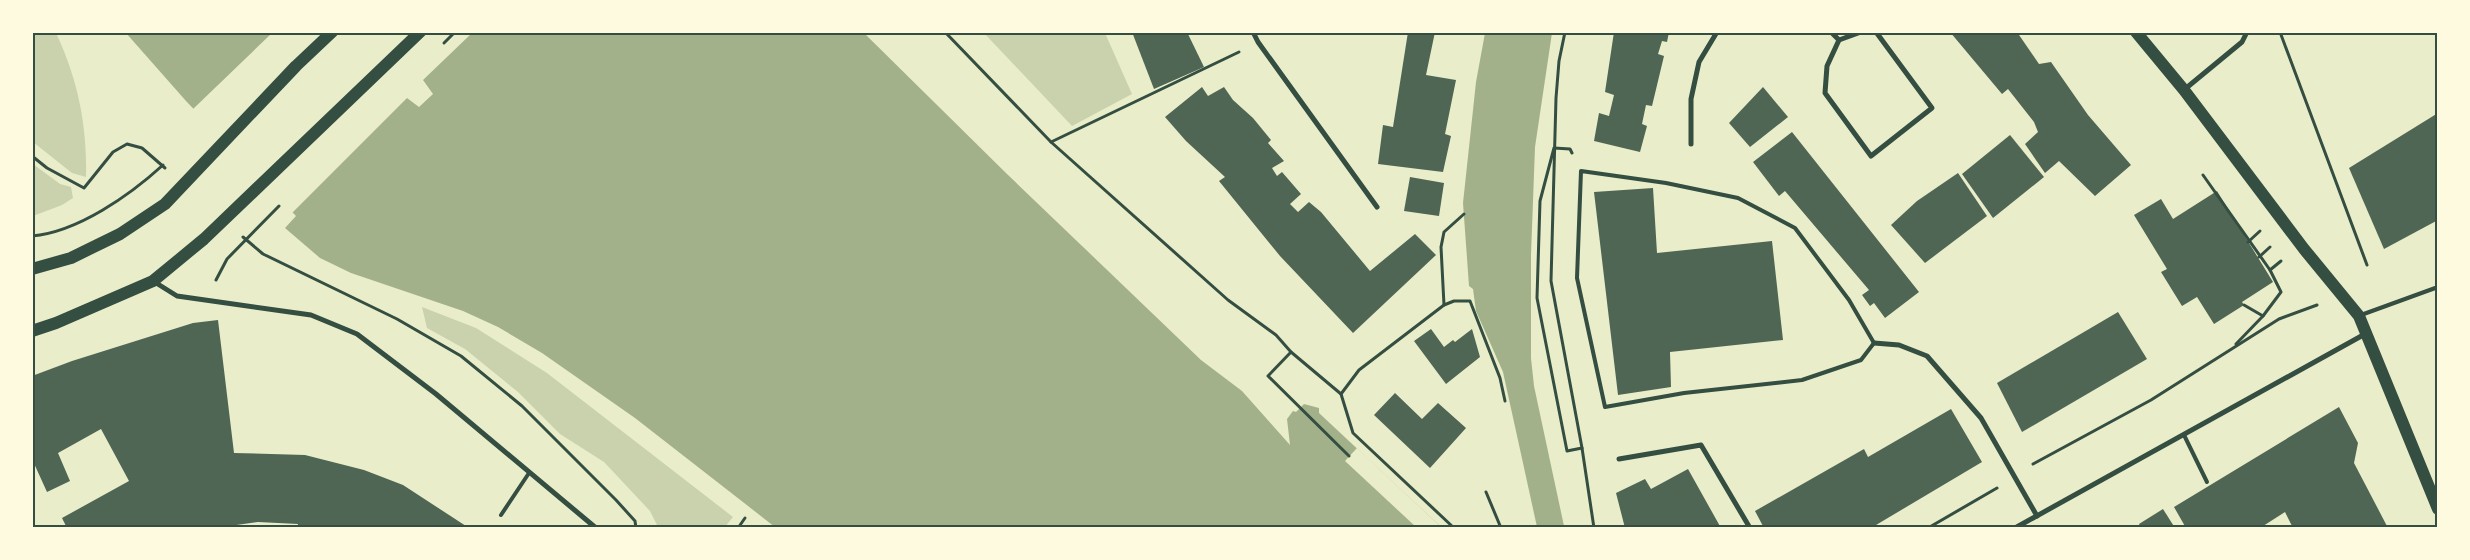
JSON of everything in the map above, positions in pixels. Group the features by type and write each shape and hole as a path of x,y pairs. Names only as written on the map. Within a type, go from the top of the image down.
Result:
{"main road":[{"path":"32,269 71,258 120,234 165,204 296,66 332,32"},
{"path":"32,331 56,323 153,281 204,239 420,32"},
{"path":"2136,32 2184,90 2304,249 2359,316 2438,509"}],"street":[{"path":"1253,32 1258,42 1377,207"},
{"path":"1691,144 1691,99 1699,62 1717,32"},
{"path":"1831,32 1839,40"},
{"path":"1861,32 1839,40 1827,66 1825,93 1871,156 1932,108 1876,32"},
{"path":"2184,90 2242,42 2247,32"},
{"path":"153,281 177,296 310,315 357,334 436,394 596,528"},
{"path":"2015,528 2366,334"},
{"path":"1874,343 1899,345 1927,356 1981,418 2036,516"},
{"path":"1619,459 1700,445 1750,528"}],"lane":[{"path":"1581,171 1666,183 1738,198 1795,228 1849,300 1874,343 1861,360 1802,380 1684,393 1605,407 1577,278 1581,171"},
{"path":"2359,316 2438,287"},
{"path":"2184,435 2208,482"},
{"path":"501,515 529,473"}],"path":[{"path":"945,32 1051,142 1228,300 1276,335 1291,352 1341,394 1353,432 1454,528"},
{"path":"2280,32 2367,265"},
{"path":"1051,142 1258,42"},
{"path":"1570,149 1554,148 1540,201 1537,298 1567,451 1582,448"},
{"path":"2203,175 2248,242 2270,270 2281,292 2263,316 2233,348"},
{"path":"32,236 81,222 140,186"},
{"path":"1444,305 1440,247 1444,232 1464,214"},
{"path":"2248,242 2263,229"},
{"path":"2259,257 2276,242"},
{"path":"2270,270 2286,256"},
{"path":"1341,394 1359,370 1444,305 1454,301 1470,301 1500,378 1505,402"},
{"path":"1928,528 2000,486 2012,475 2151,400 2279,319 2318,304"},
{"path":"2244,305 2263,316"},
{"path":"1291,352 1268,376 1349,456"},
{"path":"1486,492 1501,528"},
{"path":"738,528 745,518"}],"shaded area":[{"path":"32,33 56,33 64,51 80,103 85,139 86,177 72,173 33,142"},
{"path":"126,33 864,33 1007,174 1201,360 1242,391 1290,445 1287,419 1293,411 1296,412 1304,404 1319,408 1319,413 1441,527 775,527 635,418 542,353 498,327 463,311 351,273 320,258 285,228 296,216 186,101"},
{"path":"984,33 1105,33 1132,94 1072,126"},
{"path":"1485,33 1552,33 1535,147 1531,255 1531,358 1534,386 1564,526 1566,527 1537,527 1503,372 1476,311 1473,289 1469,286 1463,203 1476,82"},
{"path":"33,164 60,184 71,187 73,198 62,205 33,216"},
{"path":"422,307 476,328 547,373 733,517 725,527 658,527 650,511 604,462 560,434 518,392 465,349 427,328"}],"pier":[{"path":"272,33 472,33 423,80 433,94 419,107 407,98 291,214 192,110"},
{"path":"1357,448 1441,527 1416,527 1345,461"}],"building":[{"path":"1132,32 1187,32 1204,67 1154,89"},
{"path":"1408,32 1435,32 1426,75 1456,80 1445,134 1451,136 1443,172 1378,164 1383,125 1393,127"},
{"path":"1614,32 1669,32 1667,42 1662,41 1658,54 1664,56 1652,106 1646,105 1642,124 1647,126 1640,152 1594,141 1599,113 1609,116 1614,95 1605,92"},
{"path":"1950,32 2017,32 2039,64 2051,62 2088,115 2131,165 2095,196 2059,161 2045,173 2025,144 2038,132 2034,122 2008,89 2002,94"},
{"path":"1202,87 1208,96 1224,87 1233,100 1253,118 1271,140 1268,143 1284,161 1272,168 1277,176 1282,172 1301,194 1290,204 1298,212 1309,202 1321,212 1370,271 1415,234 1436,255 1353,333 1280,256 1219,181 1225,177 1186,141 1165,117"},
{"path":"1763,87 1788,117 1750,147 1729,123"},
{"path":"2438,113 2438,220 2384,249 2349,168"},
{"path":"1792,132 1919,292 1885,318 1874,303 1870,306 1862,295 1869,290 1785,191 1779,196 1753,162"},
{"path":"2010,135 2044,177 1993,218 1962,174"},
{"path":"1958,173 1987,216 1925,263 1891,225 1917,201"},
{"path":"1410,177 1444,183 1439,216 1404,211"},
{"path":"1653,188 1657,253 1772,241 1783,340 1670,352 1671,387 1618,395 1594,192"},
{"path":"2217,191 2273,282 2242,302 2244,305 2214,324 2197,297 2182,306 2161,272 2167,269 2134,215 2161,199 2173,219"},
{"path":"2118,312 2147,359 2022,432 1997,383"},
{"path":"218,320 234,453 305,455 364,470 403,485 469,528 297,528 298,524 258,522 215,528 67,528 62,518 129,481 101,429 58,453 70,481 47,492 32,459 32,376 72,361 193,323"},
{"path":"1431,329 1444,347 1453,340 1455,342 1472,329 1480,357 1446,384 1414,341"},
{"path":"1395,393 1422,419 1438,403 1466,428 1430,468 1374,415"},
{"path":"2339,407 2358,443 2354,463 2388,528 2293,528 2285,512 2260,528 2186,528 2174,507"},
{"path":"1951,409 1982,462 1871,528 1764,528 1755,511 1864,449 1868,457"},
{"path":"1688,469 1721,528 1625,528 1616,493 1645,479 1651,489"},
{"path":"2163,509 2175,528 2141,528 2139,524"}]}
